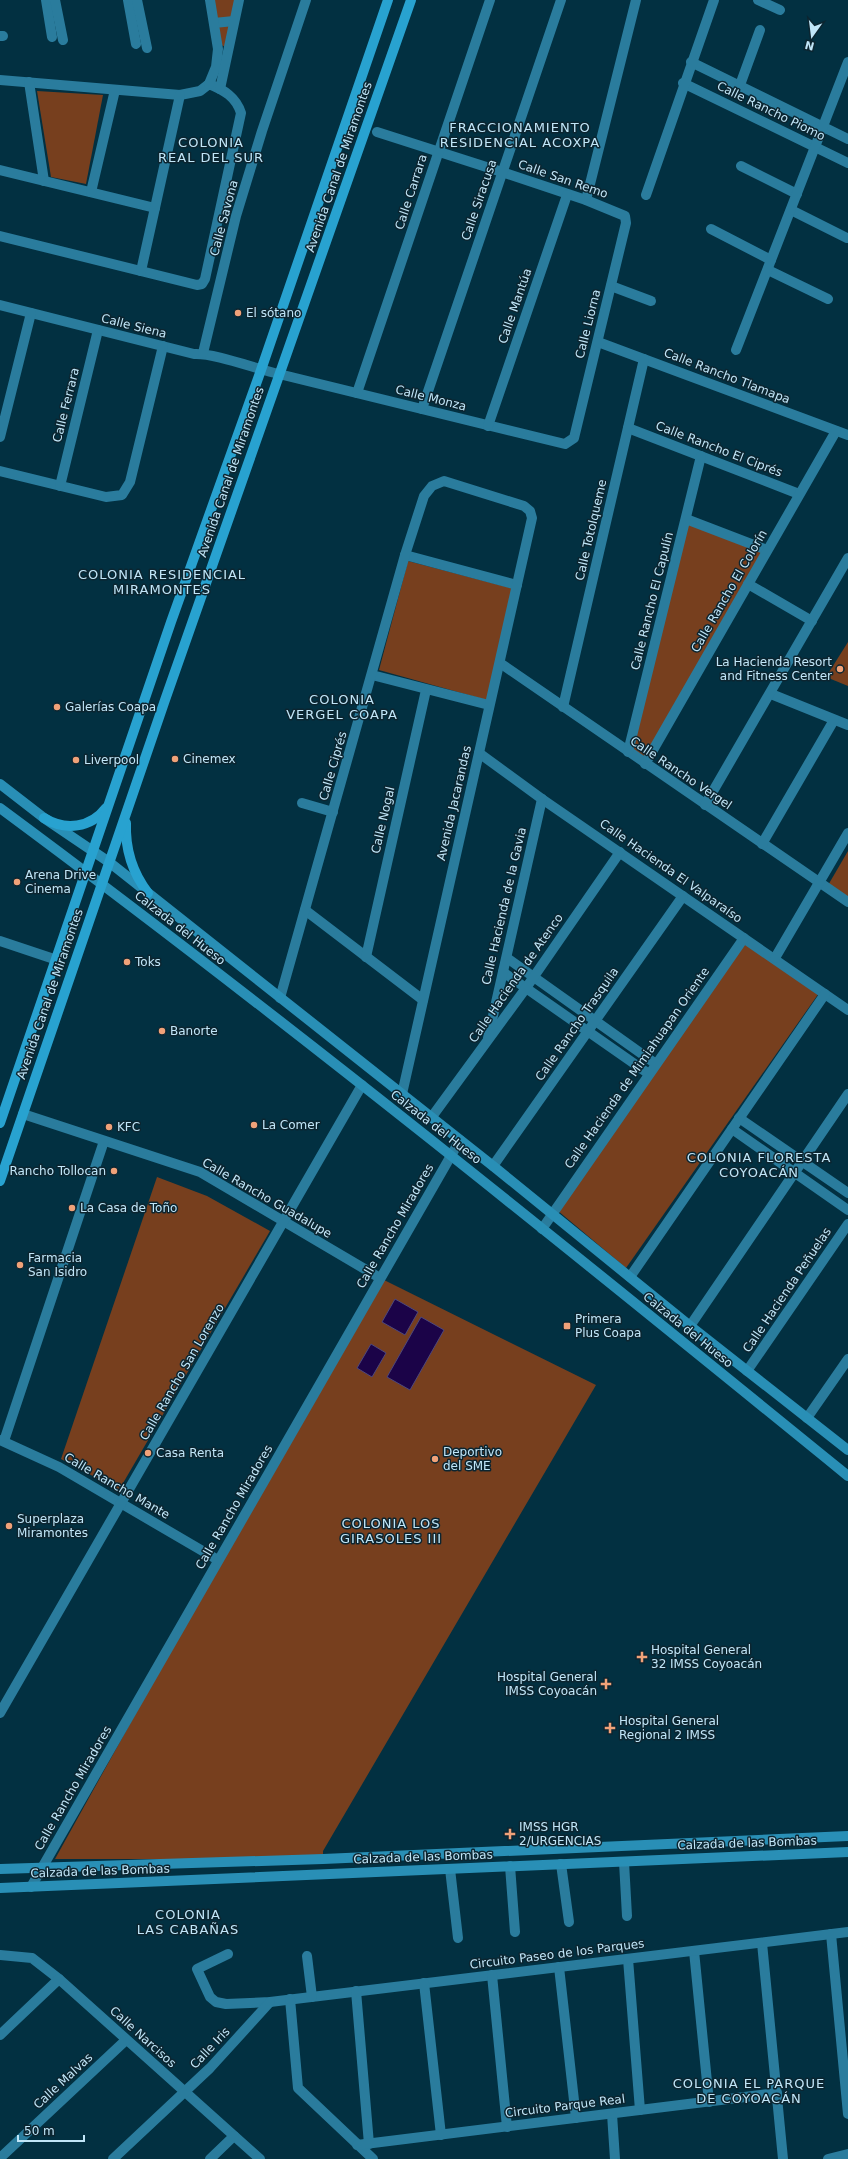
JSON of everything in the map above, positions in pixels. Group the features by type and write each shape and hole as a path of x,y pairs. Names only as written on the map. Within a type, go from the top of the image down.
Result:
{"main road":[{"name":"Avenida Canal de Miramontes","path":"0,1123 54,959 93,851 171,622 261,370 388,0"},
{"name":"Avenida Canal de Miramontes","path":"0,1181 130,800 411,0"},
{"name":"Calzada del Hueso","path":"0,784 44,818 109,862 493,1166 690,1326 848,1450"},
{"path":"130,800 126,821 128,852 136,874 148,894"},
{"path":"44,818 56,824 78,826 97,817 109,802"},
{"name":"Calzada del Hueso","path":"0,808 102,883 452,1155 848,1476"},
{"name":"Calzada de las Bombas","path":"0,1869 41,1869 323,1859 848,1836"},
{"name":"Calzada de las Bombas","path":"0,1888 848,1852"}],"street":[{"path":"46,0 52,37"},
{"path":"55,0 63,40"},
{"path":"128,0 136,44"},
{"path":"137,0 148,48"},
{"path":"0,80 180,95 200,91 209,84 218,59 210,0"},
{"path":"220,89 239,0"},
{"name":"Calle Savona","path":"203,353 236,216 262,131 306,0"},
{"name":"Calle Carrara","path":"357,393 490,0"},
{"name":"Calle Siracusa","path":"422,409 561,0"},
{"path":"586,200 636,0"},
{"path":"646,195 683,83 714,0"},
{"path":"758,0 780,10"},
{"path":"214,23 234,22"},
{"path":"740,85 760,30"},
{"name":"Calle Rancho Piomo","path":"691,62 848,139"},
{"path":"736,350 848,62"},
{"path":"29,82 44,181"},
{"name":"Calle Rancho Piomo","path":"683,83 816,146 848,163"},
{"path":"0,236 197,285 202,284 205,279 241,113 233,98 220,89 209,84"},
{"path":"91,192 115,90"},
{"path":"141,271 180,95"},
{"name":"Calle San Remo","path":"377,132 439,150 586,200 625,216"},
{"path":"740,166 797,194"},
{"path":"0,170 155,208"},
{"name":"Calle Mantúa","path":"488,426 568,195"},
{"path":"791,210 847,238"},
{"name":"Calle Liorna","path":"574,438 626,223 625,216"},
{"path":"711,229 772,260"},
{"path":"768,270 828,300"},
{"path":"611,286 652,301"},
{"name":"Calle Siena","path":"0,305 194,354 203,353 279,374"},
{"path":"0,436 31,313"},
{"name":"Calle Ferrara","path":"60,486 98,330"},
{"name":"Calle Rancho Tlamapa","path":"598,342 848,435"},
{"path":"0,471 106,497 122,495 130,482 163,346"},
{"name":"Calle Totolqueme","path":"563,707 644,359"},
{"name":"Calle Monza","path":"279,374 565,444 574,438"},
{"name":"Calle Rancho El Ciprés","path":"628,428 800,494"},
{"name":"Calle Rancho El Colorín","path":"645,764 836,431"},
{"name":"Calle Rancho El Capulín","path":"628,752 701,456"},
{"name":"Avenida Jacarandas","path":"402,1094 532,518 530,511 524,506 444,481 432,486 424,496"},
{"name":"Calle Ciprés","path":"280,998 405,555 424,496"},
{"path":"686,519 767,550"},
{"path":"405,555 517,585"},
{"path":"705,805 771,694 848,558"},
{"path":"748,584 812,621"},
{"name":"Calle Rancho Vergel","path":"500,663 848,902"},
{"path":"372,675 489,705"},
{"name":"Calle Nogal","path":"366,956 426,690"},
{"path":"771,694 848,725"},
{"path":"762,844 834,720"},
{"name":"Calle Hacienda El Valparaíso","path":"479,753 542,799 775,958 848,1010"},
{"name":"Calle Hacienda de la Gavia","path":"487,1042 542,799"},
{"path":"302,803 333,812"},
{"path":"775,958 848,833"},
{"name":"Calle Hacienda de Atenco","path":"431,1118 534,978 620,852"},
{"name":"Calle Rancho Trasquila","path":"493,1166 683,896"},
{"path":"305,910 423,1000"},
{"name":"Calle Hacienda de Mimiahuapan Oriente","path":"542,1228 744,938"},
{"path":"0,941 54,959"},
{"path":"507,958 656,1064"},
{"path":"503,972 649,1074"},
{"path":"630,1277 825,994"},
{"name":"Calle Rancho San Lorenzo","path":"0,1713 362,1085"},
{"path":"690,1326 848,1094"},
{"name":"Calle Rancho Guadalupe","path":"23,1114 200,1172 380,1278"},
{"path":"739,1118 848,1193"},
{"path":"732,1129 848,1210"},
{"name":"Calle Rancho Miradores","path":"31,1887 460,1140"},
{"path":"2,1441 104,1141"},
{"name":"Calle Hacienda Peñuelas","path":"747,1371 848,1224"},
{"path":"807,1418 848,1359"},
{"name":"Calle Rancho Mante","path":"2,1441 59,1467 218,1560"},
{"path":"624,1862 628,1916"},
{"path":"561,1864 569,1922"},
{"path":"510,1866 515,1932"},
{"path":"450,1869 458,1938"},
{"name":"Circuito Paseo de los Parques","path":"228,1954 197,1969 210,1997 216,2002 226,2004 270,2002 848,1932"},
{"path":"831,1934 848,2114"},
{"path":"762,1942 783,2159"},
{"path":"694,1951 709,2102"},
{"name":"Calle Narcisos","path":"0,1955 32,1958 59,1979 260,2159"},
{"path":"306,1956 312,1996"},
{"path":"628,1959 640,2110"},
{"path":"559,1967 576,2118"},
{"path":"492,1975 507,2127"},
{"path":"0,2035 59,1979"},
{"path":"424,1983 441,2135"},
{"path":"356,1991 369,2144"},
{"path":"290,1999 298,2088 373,2159"},
{"name":"Calle Iris","path":"113,2159 210,2068 270,2002"},
{"name":"Calle Malvas","path":"0,2158 126,2040"},
{"name":"Circuito Parque Real","path":"358,2145 777,2093"},
{"path":"612,2114 615,2159"},
{"path":"210,2159 234,2136"},
{"path":"828,2159 848,2154"}],"shaded area":[{"path":"213,0 235,0 225,47 220,44"},
{"path":"37,91 103,95 86,184 51,177"},
{"path":"688,522 765,551 646,759 630,749"},
{"path":"408,561 515,589 490,701 379,670"},
{"name":"La Hacienda Resort and Fitness Center","path":"848,642 848,686 826,677"},
{"path":"848,851 848,900 827,887"},
{"path":"745,943 819,993 626,1268 557,1210"},
{"path":"157,1177 207,1196 270,1231 119,1490 61,1459"},
{"path":"382,1279 596,1385 323,1851 323,1859 55,1859 222,1558"},
{"path":"395,1299 418,1312 405,1335 382,1322"},
{"path":"421,1317 444,1330 410,1390 387,1377"},
{"path":"371,1344 386,1353 372,1377 357,1368"}],"place":[{"name":"El sótano","path":"238,313"},
{"name":"La Hacienda Resort and Fitness Center","path":"840,669"},
{"name":"Galerías Coapa","path":"57,707"},
{"name":"Cinemex","path":"175,759"},
{"name":"Liverpool","path":"76,760"},
{"name":"Arena Drive Cinema","path":"17,882"},
{"name":"Toks","path":"127,962"},
{"name":"Banorte","path":"162,1031"},
{"name":"La Comer","path":"254,1125"},
{"name":"KFC","path":"109,1127"},
{"name":"Rancho Tollocan","path":"114,1171"},
{"name":"La Casa de Toño","path":"72,1208"},
{"name":"Farmacia San Isidro","path":"20,1265"},
{"name":"Primera Plus Coapa","path":"567,1326"},
{"name":"Casa Renta","path":"148,1453"},
{"name":"Deportivo del SME","path":"435,1459"},
{"name":"Superplaza Miramontes","path":"9,1526"},
{"name":"Hospital General 32 IMSS Coyoacán","path":"642,1657"},
{"name":"Hospital General IMSS Coyoacán","path":"606,1684"},
{"name":"Hospital General Regional 2 IMSS","path":"610,1728"},
{"name":"IMSS HGR 2/URGENCIAS","path":"510,1834"}],"district":[{"name":"FRACCIONAMIENTO RESIDENCIAL ACOXPA","path":"520,134"},
{"name":"COLONIA REAL DEL SUR","path":"211,150"},
{"name":"COLONIA RESIDENCIAL MIRAMONTES","path":"162,582"},
{"name":"COLONIA VERGEL COAPA","path":"342,706"},
{"name":"COLONIA FLORESTA COYOACÁN","path":"759,1164"},
{"name":"COLONIA LOS GIRASOLES III","path":"391,1530"},
{"name":"COLONIA LAS CABAÑAS","path":"188,1922"},
{"name":"COLONIA EL PARQUE DE COYOACÁN","path":"749,2090"}]}
